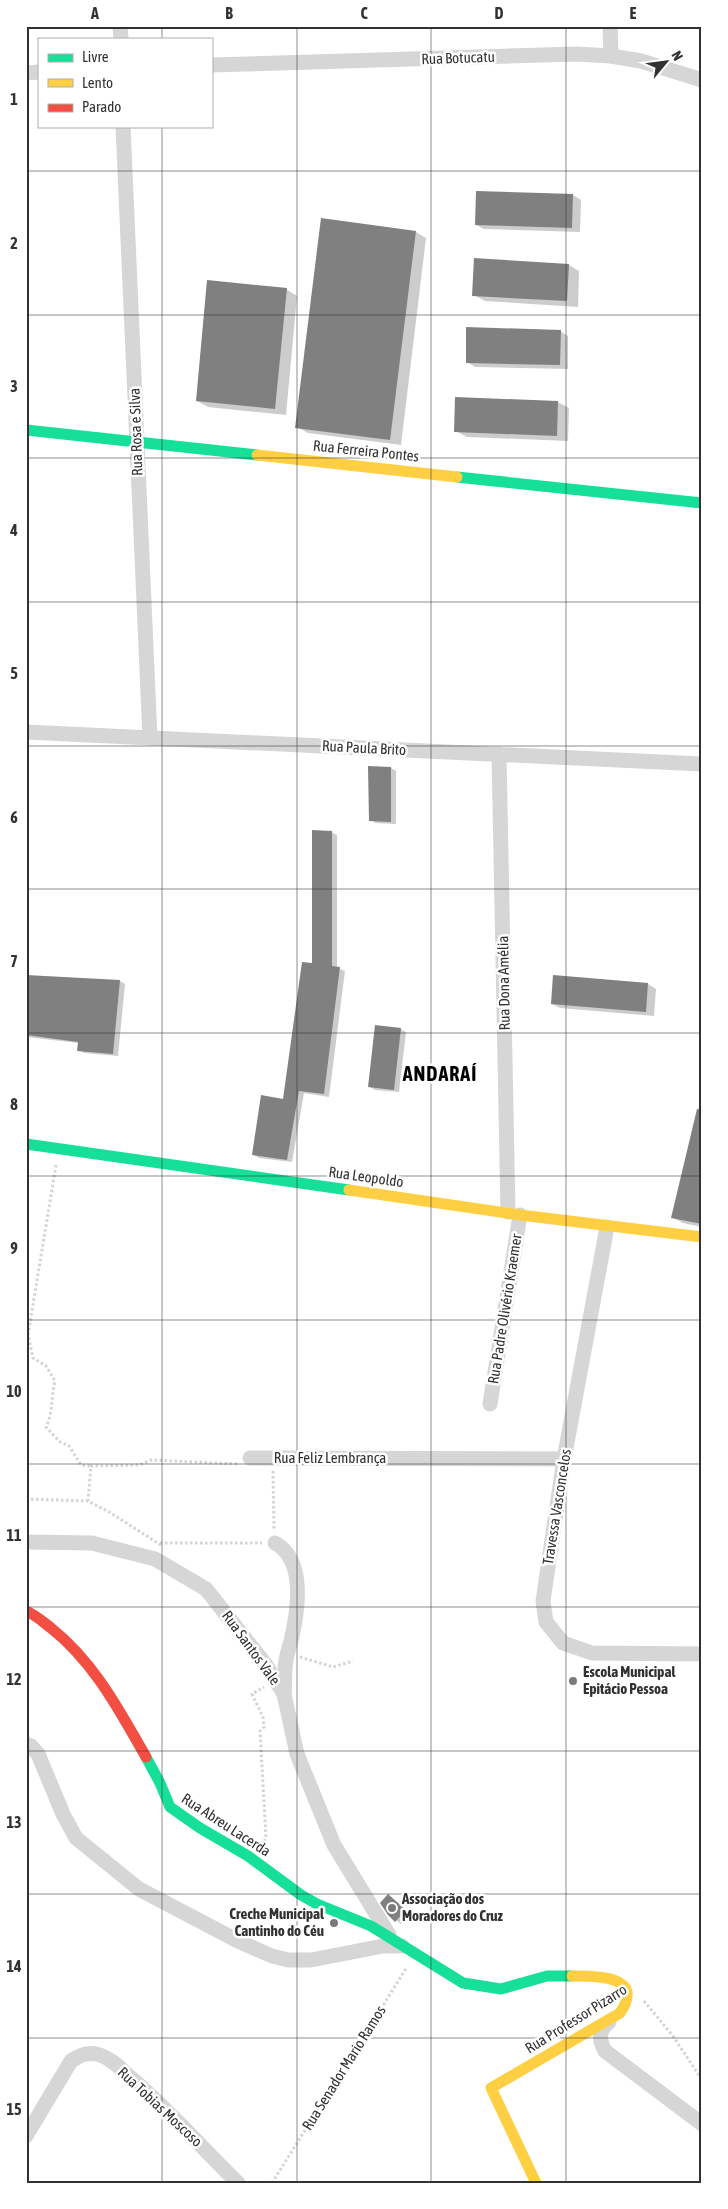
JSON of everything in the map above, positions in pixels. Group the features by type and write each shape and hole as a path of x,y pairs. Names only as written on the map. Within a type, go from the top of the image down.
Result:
{"street":[{"path":"610,26 611,56"},
{"name":"Rua Botucatu","path":"212,65 576,54 611,56 641,61 702,80"},
{"name":"Rua Rosa e Silva","path":"123,128 150,738"},
{"name":"Rua Ferreira Pontes","path":"26,430 702,503"},
{"name":"Rua Paula Brito","path":"26,732 702,764"},
{"name":"Rua Dona Amélia","path":"499,754 514,1214"},
{"name":"Rua Leopoldo","path":"26,1144 607,1227 702,1237"},
{"name":"Rua Padre Olivério Kraemer","path":"490,1404 514,1214"},
{"name":"Travessa Vasconcelos","path":"607,1227 564,1459 543,1600 546,1622 563,1642 592,1653 702,1654"},
{"name":"Rua Feliz Lembrança","path":"250,1458 564,1459"},
{"name":"Rua Santos Vale","path":"26,1542 92,1542 155,1559 206,1589 240,1630 284,1694 297,1754 334,1845 390,1937"},
{"path":"275,1543 284,1548 288,1553 296,1572 295,1620 286,1659 284,1694"},
{"name":"Rua Abreu Lacerda","path":"26,1611 33,1614 56,1632 80,1654 98,1676 160,1783 170,1807 185,1819 248,1856 301,1895 390,1937 462,1983 501,1989 547,1976 600,1976 615,1979 621,1984 626,1991 624,2008"},
{"path":"26,1744 31,1746 38,1754 63,1814 76,1838 139,1889 240,1942 272,1956 288,1960 311,1960 384,1946 409,1950"},
{"path":"624,2008 604,2026 600,2035 601,2044 605,2052 702,2124"},
{"name":"Rua Professor Pizarro","path":"536,2183 491,2088 624,2008"},
{"name":"Rua Tobias Moscoso","path":"26,2136 71,2061 79,2055 98,2054 109,2060 156,2099 236,2182"}],"path":[{"path":"58,1150 28,1335 33,1358 46,1366 55,1381 52,1393 51,1418 46,1427 60,1442 69,1446 81,1465 139,1465 151,1460 242,1464 250,1458"},
{"path":"160,1543 275,1543 272,1458"},
{"path":"88,1501 91,1466"},
{"path":"26,1499 88,1501 160,1543 165,1550"},
{"path":"286,1659 298,1656 333,1667 354,1661"},
{"path":"248,1856 263,1845 266,1838 260,1731 264,1727 263,1717 252,1694 275,1680"},
{"name":"Rua Senador Mario Ramos","path":"272,2183 409,1950"},
{"name":"Rua Professor Pizarro","path":"624,2008 636,1996 645,2002 673,2036 702,2080"}],"building":[{"path":"476,191 573,194 572,228 475,225"},
{"path":"321,218 416,231 390,440 295,428"},
{"path":"474,258 569,264 567,301 472,296"},
{"path":"207,280 287,288 275,409 196,401"},
{"path":"466,327 561,330 560,365 466,363"},
{"path":"455,397 558,401 557,436 454,432"},
{"path":"368,766 391,767 391,822 369,821"},
{"path":"312,830 332,831 332,966 340,967 324,1094 299,1091 287,1160 252,1155 261,1095 283,1099 302,962 312,963"},
{"path":"26,975 120,980 113,1054 77,1051 78,1042 26,1035"},
{"path":"553,975 648,983 646,1012 551,1004"},
{"path":"375,1025 401,1028 394,1090 368,1087"},
{"path":"697,1109 702,1110 702,1224 671,1218"},
{"name":"Associação dos Moradores do Cruz","path":"388,1894 406,1910 395,1922 380,1903"}],"traffic: fast":[{"path":"26,430 257,455"},
{"path":"457,477 702,503"},
{"path":"26,1144 349,1190"},
{"path":"146,1757 170,1807 200,1828 248,1856 301,1895 317,1904 371,1926 463,1983 501,1989 547,1976 572,1976"}],"traffic: slow":[{"path":"257,455 457,477"},
{"path":"349,1190 520,1215 702,1237"},
{"path":"536,2183 491,2088 620,2013 626,2001 627,1991 622,1985 614,1980 593,1976 572,1976"}],"traffic: jam":[{"path":"26,1611 66,1641 93,1671 146,1757"}],"place":[{"name":"Escola Municipal Epitácio Pessoa","path":"573,1681"},
{"name":"Associação dos Moradores do Cruz","path":"392,1908"},
{"name":"Creche Municipal Cantinho do Céu","path":"334,1923"}],"district":[{"name":"ANDARAÍ","path":"440,1074"}]}
